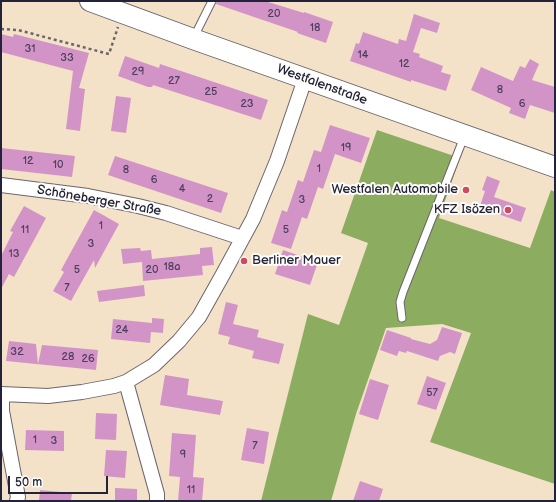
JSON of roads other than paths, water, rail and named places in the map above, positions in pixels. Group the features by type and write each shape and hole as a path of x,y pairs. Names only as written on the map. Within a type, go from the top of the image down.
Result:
{"main road":[{"name":"Westfalenstraße","path":"90,1 555,167"}],"street":[{"path":"17,501 18,497 2,411 2,394 48,396 114,386 126,382 154,364 179,341 199,316 253,219 277,161 305,79"},
{"name":"Schöneberger Straße","path":"1,185 88,196 138,206 166,213 242,238"},
{"path":"126,382 158,494 157,501"}],"lane":[{"path":"193,39 212,1"},
{"path":"402,318 400,302 403,292 465,135"}],"place":[{"name":"Westfalen Automobile","path":"466,190"},
{"name":"KFZ Isözen","path":"508,210"},
{"name":"Berliner Mauer","path":"244,261"}]}
